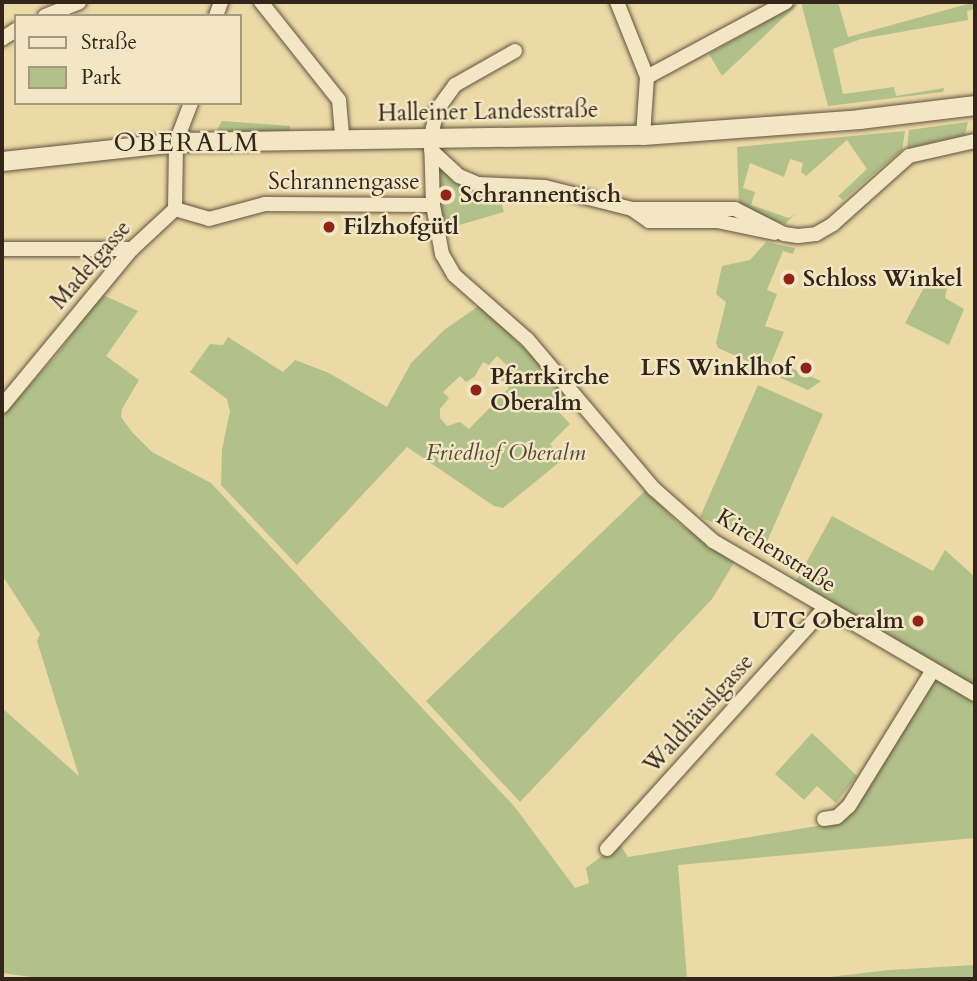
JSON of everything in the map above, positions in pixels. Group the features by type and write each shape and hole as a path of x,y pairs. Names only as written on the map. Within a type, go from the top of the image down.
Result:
{"main road":[{"name":"Halleiner Landesstraße","path":"2,161 176,142 342,138 431,144 643,135 859,119 975,105"}],"street":[{"path":"50,14 79,2"},
{"path":"261,2 339,100 342,138"},
{"path":"617,2 647,78 643,135"},
{"path":"647,78 786,2"},
{"path":"515,51 447,93 431,144 459,176 478,184 545,187 632,209 735,209 783,234 816,234 833,224 909,156 975,141"},
{"path":"175,208 176,142 190,105"},
{"name":"Kirchenstraße","path":"431,144 433,205 442,254 454,275 554,367 654,489 713,541 975,694"},
{"name":"Schrannengasse","path":"175,208 209,219 265,204 433,205"},
{"name":"Madelgasse","path":"2,406 132,249 175,208"},
{"path":"2,249 132,249"},
{"name":"Waldhäuslgasse","path":"607,849 825,608"},
{"path":"824,819 837,817 849,806 933,670"}],"green space":[{"path":"800,2 722,76 709,54"},
{"path":"801,2 838,2 848,37 975,2 975,9 967,11 968,20 861,39 833,49 843,94 894,87 896,96 944,88 943,92 828,106"},
{"path":"222,121 290,126 290,134 216,132"},
{"path":"968,122 965,135 907,148 909,130"},
{"path":"905,131 902,150 843,200 838,196 867,169 847,140 806,176 801,172 803,163 790,159 784,177 750,163 743,188 755,192 751,205 789,218 795,214 785,224 739,208 737,147"},
{"path":"441,169 478,193 498,192 504,212 442,230 437,172"},
{"path":"766,242 795,248 793,254 783,251 767,290 777,294 765,326 784,332 768,370 718,348 716,343 726,302 716,294 722,266 750,260"},
{"path":"928,280 947,288 945,298 964,309 949,345 905,323"},
{"path":"101,294 138,311 106,356 139,380 122,409 121,417 132,432 152,452 211,483 514,806 575,888 589,883 586,868 619,843 628,857 842,822 933,678 975,697 975,838 678,865 687,979 46,979 2,973 2,708 79,776 37,641 40,634 2,575 2,416 56,356"},
{"name":"Friedhof Oberalm","path":"480,305 571,394 556,409 570,424 550,444 562,460 503,508 494,506 407,447 297,565 221,485 222,450 230,411 227,399 190,372 210,344 223,345 228,337 283,372 295,360 329,373 387,407 411,363 444,330","holes":["497,356 508,366 498,377 509,388 469,429 460,422 447,426 440,418 440,409 449,398 443,392 460,376 466,382 475,376 483,362 489,365"]},
{"path":"780,363 821,381 808,390 774,375"},
{"path":"758,385 823,414 765,546 700,517"},
{"path":"646,490 678,523 734,563 712,599 520,802 426,701"},
{"name":"UTC Oberalm","path":"832,516 933,571 945,550 975,577 975,687 795,583"},
{"path":"812,733 857,776 836,803 817,786 804,800 775,774"},
{"path":"975,965 975,979 813,979 889,970"}],"place":[{"name":"Schrannentisch","path":"446,195"},
{"name":"Filzhofgütl","path":"329,227"},
{"name":"Schloss Winkel","path":"789,279"},
{"name":"LFS Winklhof","path":"806,368"},
{"name":"Pfarrkirche Oberalm","path":"476,390"},
{"name":"UTC Oberalm","path":"918,621"}],"district":[{"name":"OBERALM","path":"187,143"}]}
